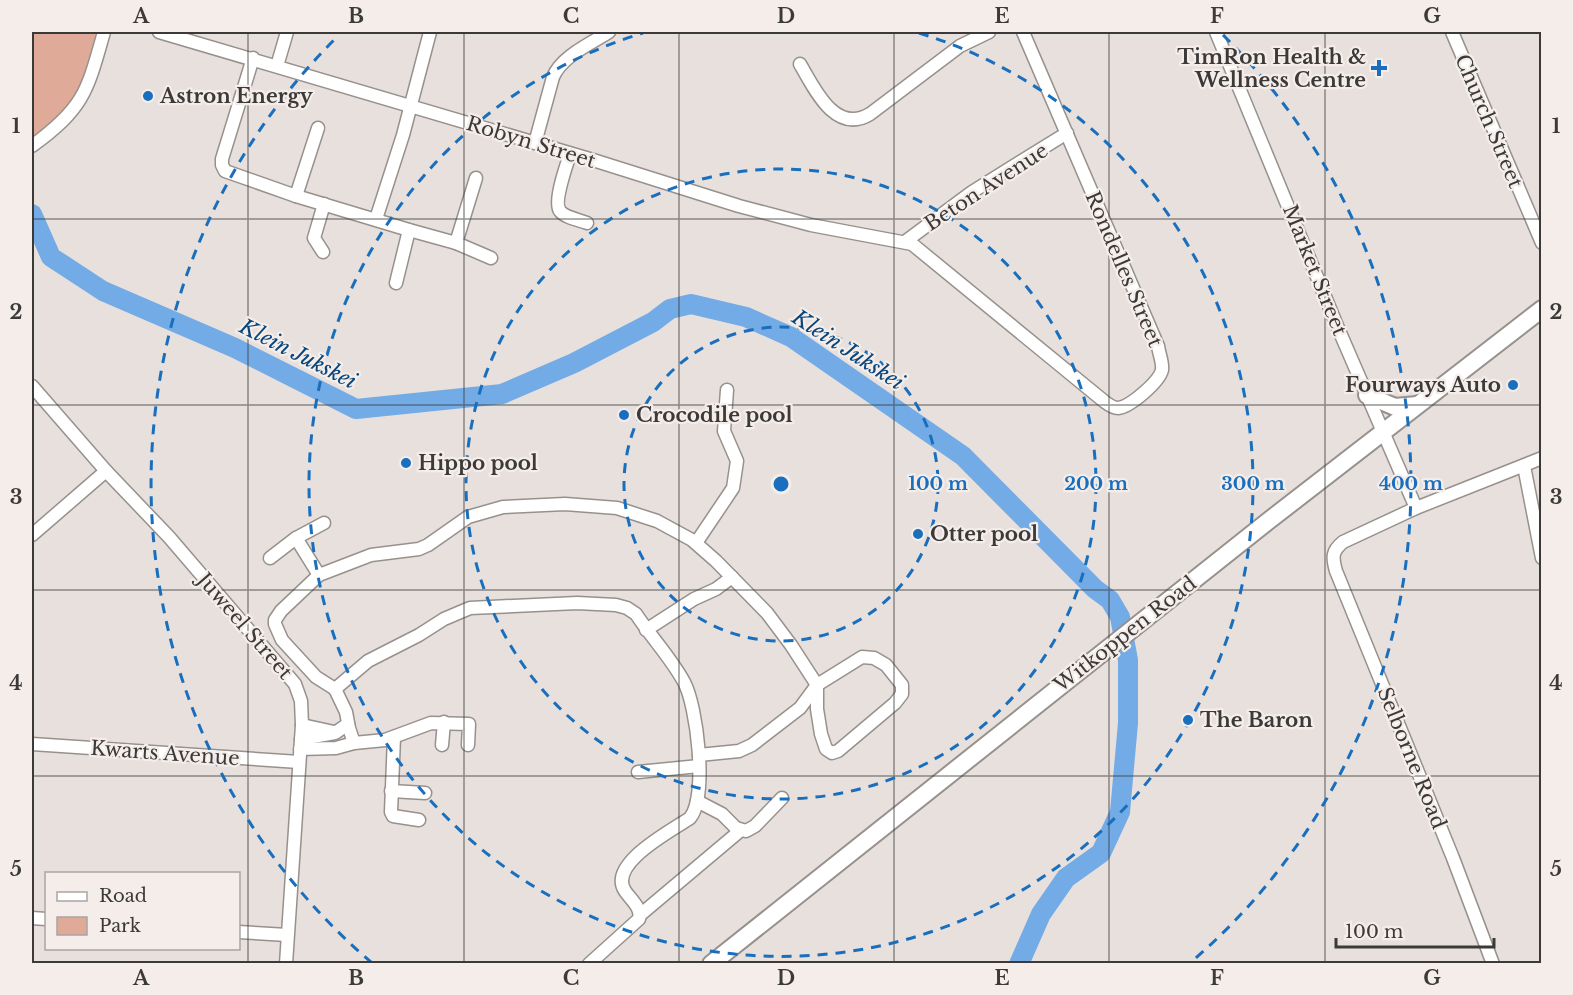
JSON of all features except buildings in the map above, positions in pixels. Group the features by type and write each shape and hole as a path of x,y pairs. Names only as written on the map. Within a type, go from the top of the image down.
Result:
{"main road":[{"name":"Witkoppen Road","path":"711,963 1146,618 1542,309"},
{"path":"1367,395 1395,407 1418,405"}],"street":[{"path":"32,146 61,123 78,104 90,80 104,32"},
{"name":"Robyn Street","path":"159,32 410,105 739,206 811,225 906,242"},
{"path":"277,66 287,32"},
{"path":"376,219 403,135 430,32"},
{"path":"535,144 557,69 566,60 609,32"},
{"path":"800,64 833,113 850,120 858,119 870,114 960,46 989,32"},
{"name":"Rondelles Street","path":"906,242 927,254 1105,402 1118,408 1128,405 1159,376 1162,365 1158,346 1023,32"},
{"name":"Market Street","path":"1216,32 1416,507"},
{"name":"Church Street","path":"1452,32 1542,243"},
{"path":"253,58 222,165 228,173 409,231 456,243 491,258"},
{"path":"296,196 318,128"},
{"name":"Beton Avenue","path":"906,242 972,192 1067,133"},
{"path":"570,154 558,206 562,213 587,223"},
{"path":"456,243 476,178"},
{"path":"323,252 315,238 324,204"},
{"path":"396,284 409,231"},
{"name":"Juweel Street","path":"32,386 106,471 169,537 292,680 301,701 302,725 286,963"},
{"path":"696,543 733,488 737,461 724,431 727,390"},
{"path":"1416,507 1542,458"},
{"path":"1524,465 1542,558"},
{"path":"32,534 106,471"},
{"path":"354,743 346,712 336,689 316,677 282,640 275,620 281,611 319,575 371,555 419,549 468,517 508,506 565,504 616,508 657,521 696,543 774,622 817,684 817,709 821,734 826,748 832,753 838,751 895,703 902,694 902,685 886,665 867,657 855,660 817,684 800,708 747,748 638,772"},
{"name":"Selborne Road","path":"1416,507 1343,542 1333,552 1336,570 1453,858 1493,963"},
{"path":"270,558 296,538 324,523"},
{"path":"296,538 319,575"},
{"path":"646,630 694,599 716,590 732,577"},
{"path":"336,689 373,658 419,635 444,619 470,608 577,603 616,605 630,609 686,687 690,698 699,760 696,809 690,818 641,852 627,866 621,877 622,887 637,907 640,915"},
{"path":"442,745 444,722"},
{"path":"300,750 336,748 394,737 426,724 444,722 470,724 468,745"},
{"path":"300,750 348,724"},
{"path":"302,725 335,733"},
{"path":"394,737 392,814 419,820"},
{"name":"Kwarts Avenue","path":"32,744 300,750"},
{"path":"392,791 425,793"},
{"path":"697,801 722,814 736,828 746,831 755,826 782,798"},
{"path":"589,963 632,927 640,915 741,830"},
{"path":"240,932 287,935"}],"green space":[{"path":"32,32 104,32 84,98 32,142"}],"waterway":[{"name":"Klein Jukskei","path":"32,214 51,257 103,291 235,348 356,409 502,394 574,363 653,322 670,309 691,304 746,317 791,337 963,456 1095,589 1110,600 1120,617 1128,660 1128,723 1120,812 1101,853 1066,878 1041,914 1019,964"}],"place":[{"name":"TimRon Health & Wellness Centre","path":"1379,68"},
{"name":"Astron Energy","path":"148,96"},
{"name":"Fourways Auto","path":"1513,385"},
{"name":"Crocodile pool","path":"624,415"},
{"name":"Hippo pool","path":"406,463"},
{"name":"Otter pool","path":"918,534"},
{"name":"The Baron","path":"1188,720"}]}
